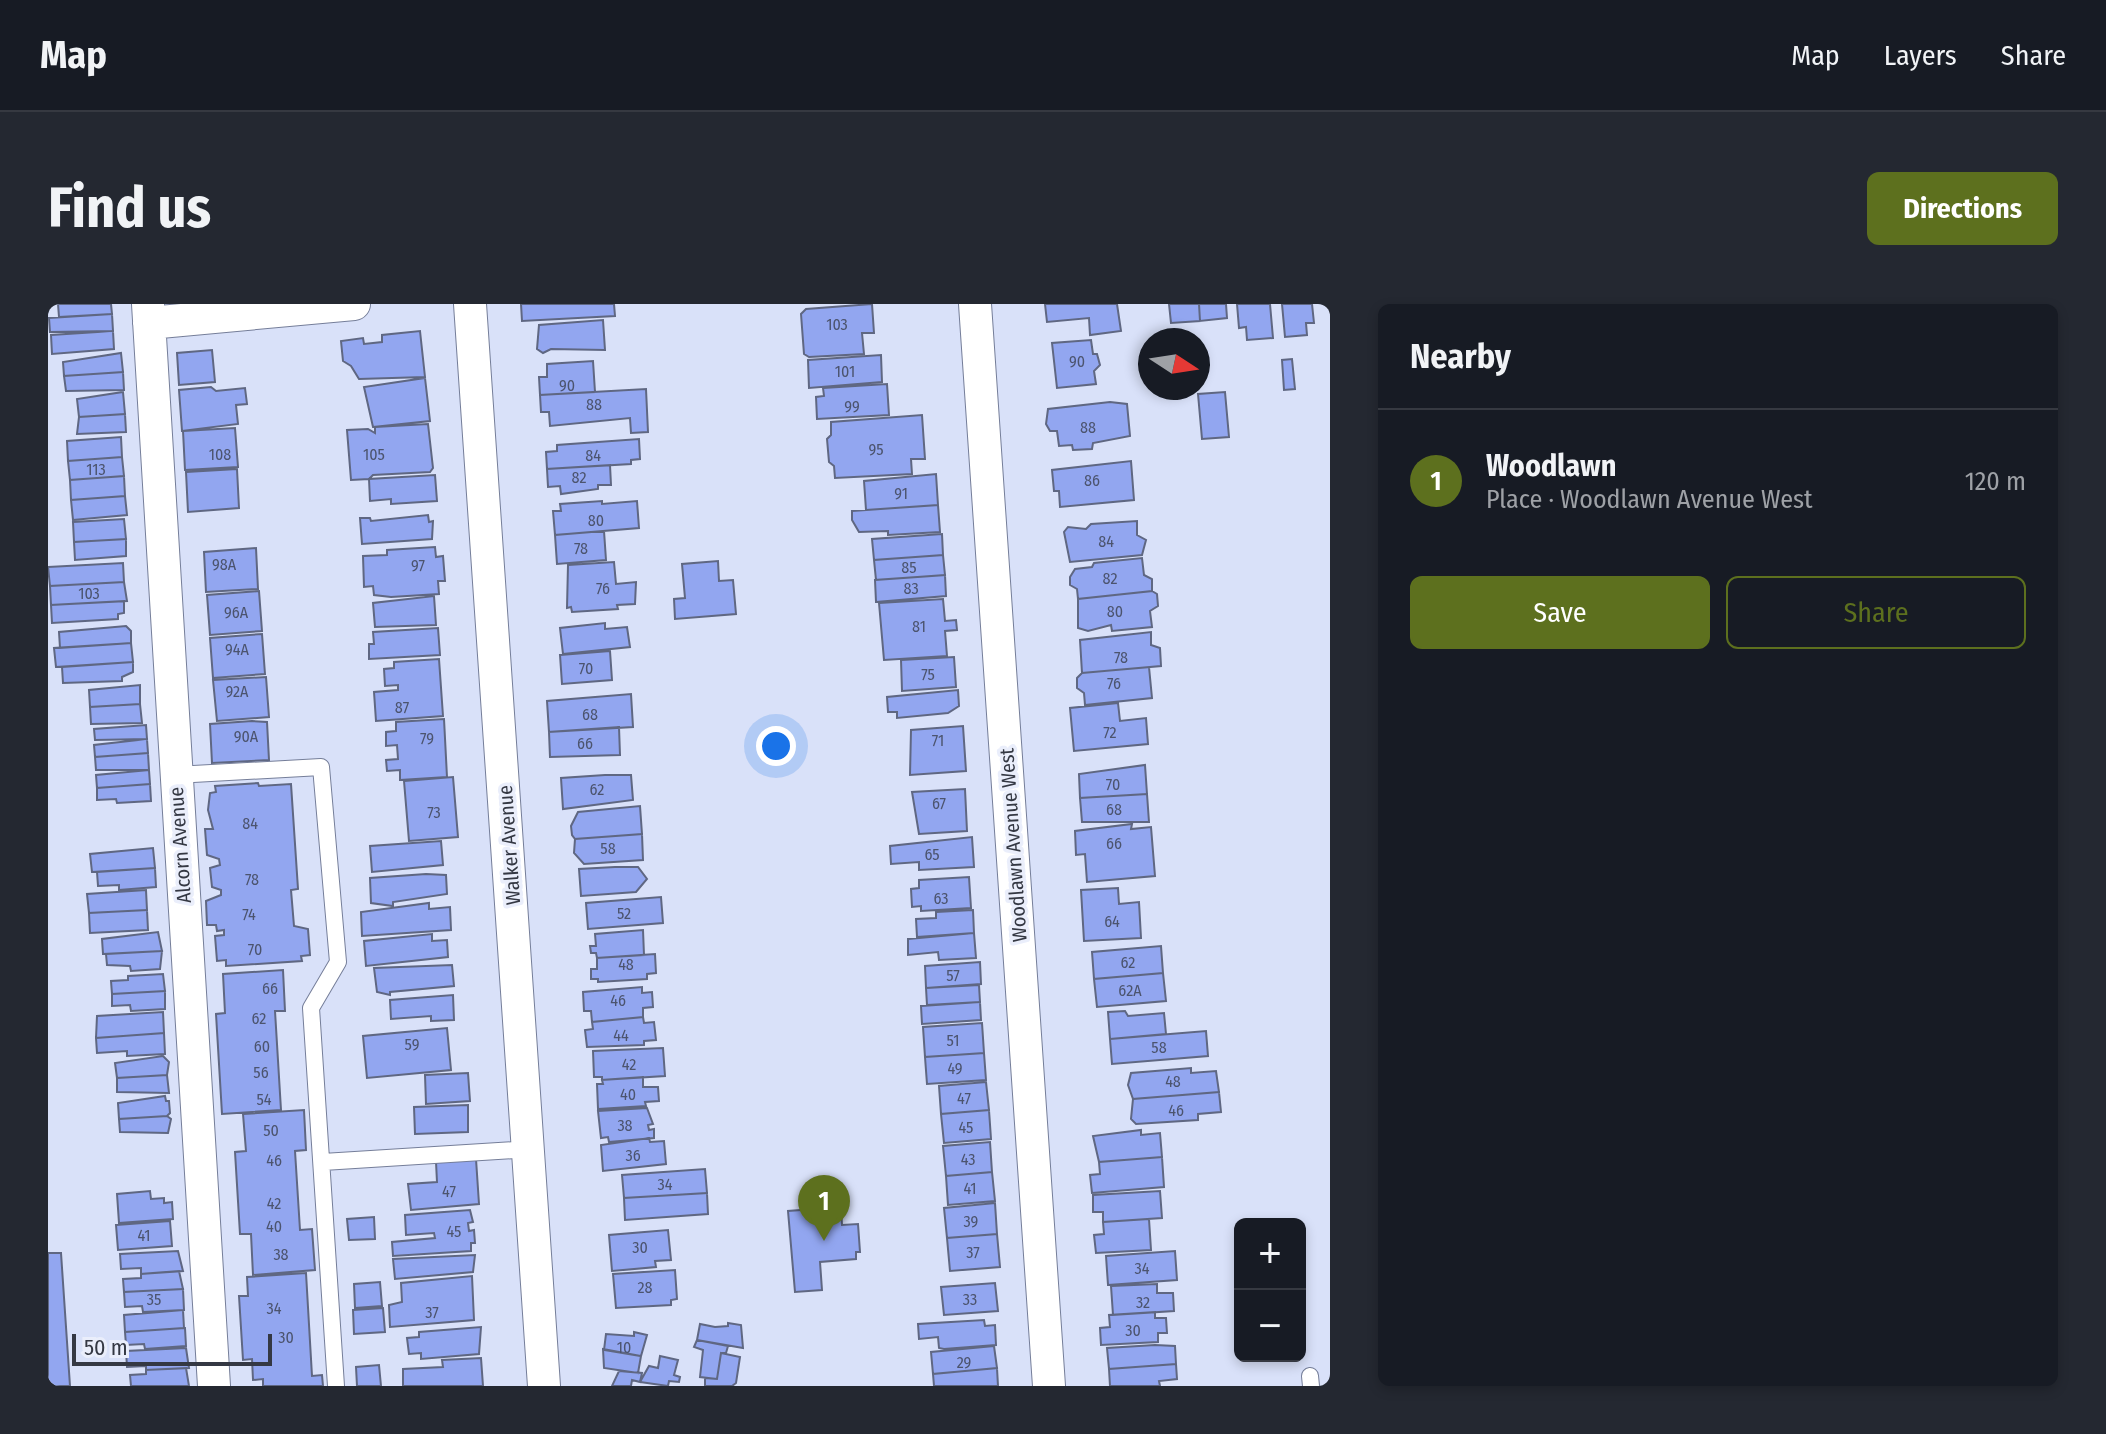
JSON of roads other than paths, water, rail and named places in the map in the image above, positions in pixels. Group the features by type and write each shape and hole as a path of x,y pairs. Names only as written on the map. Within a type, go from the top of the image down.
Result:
{"street":[{"path":"149,313 354,304"},
{"name":"Walker Avenue","path":"470,304 531,1149 544,1386"},
{"name":"Woodlawn Avenue West","path":"975,304 1049,1386"},
{"name":"Alcorn Avenue","path":"149,313 214,1386"}],"lane":[{"path":"175,775 321,767 338,962 311,1008 336,1386"},
{"path":"323,1162 531,1149"}],"place":[{"name":"Woodlawn","path":"824,1241"}]}
